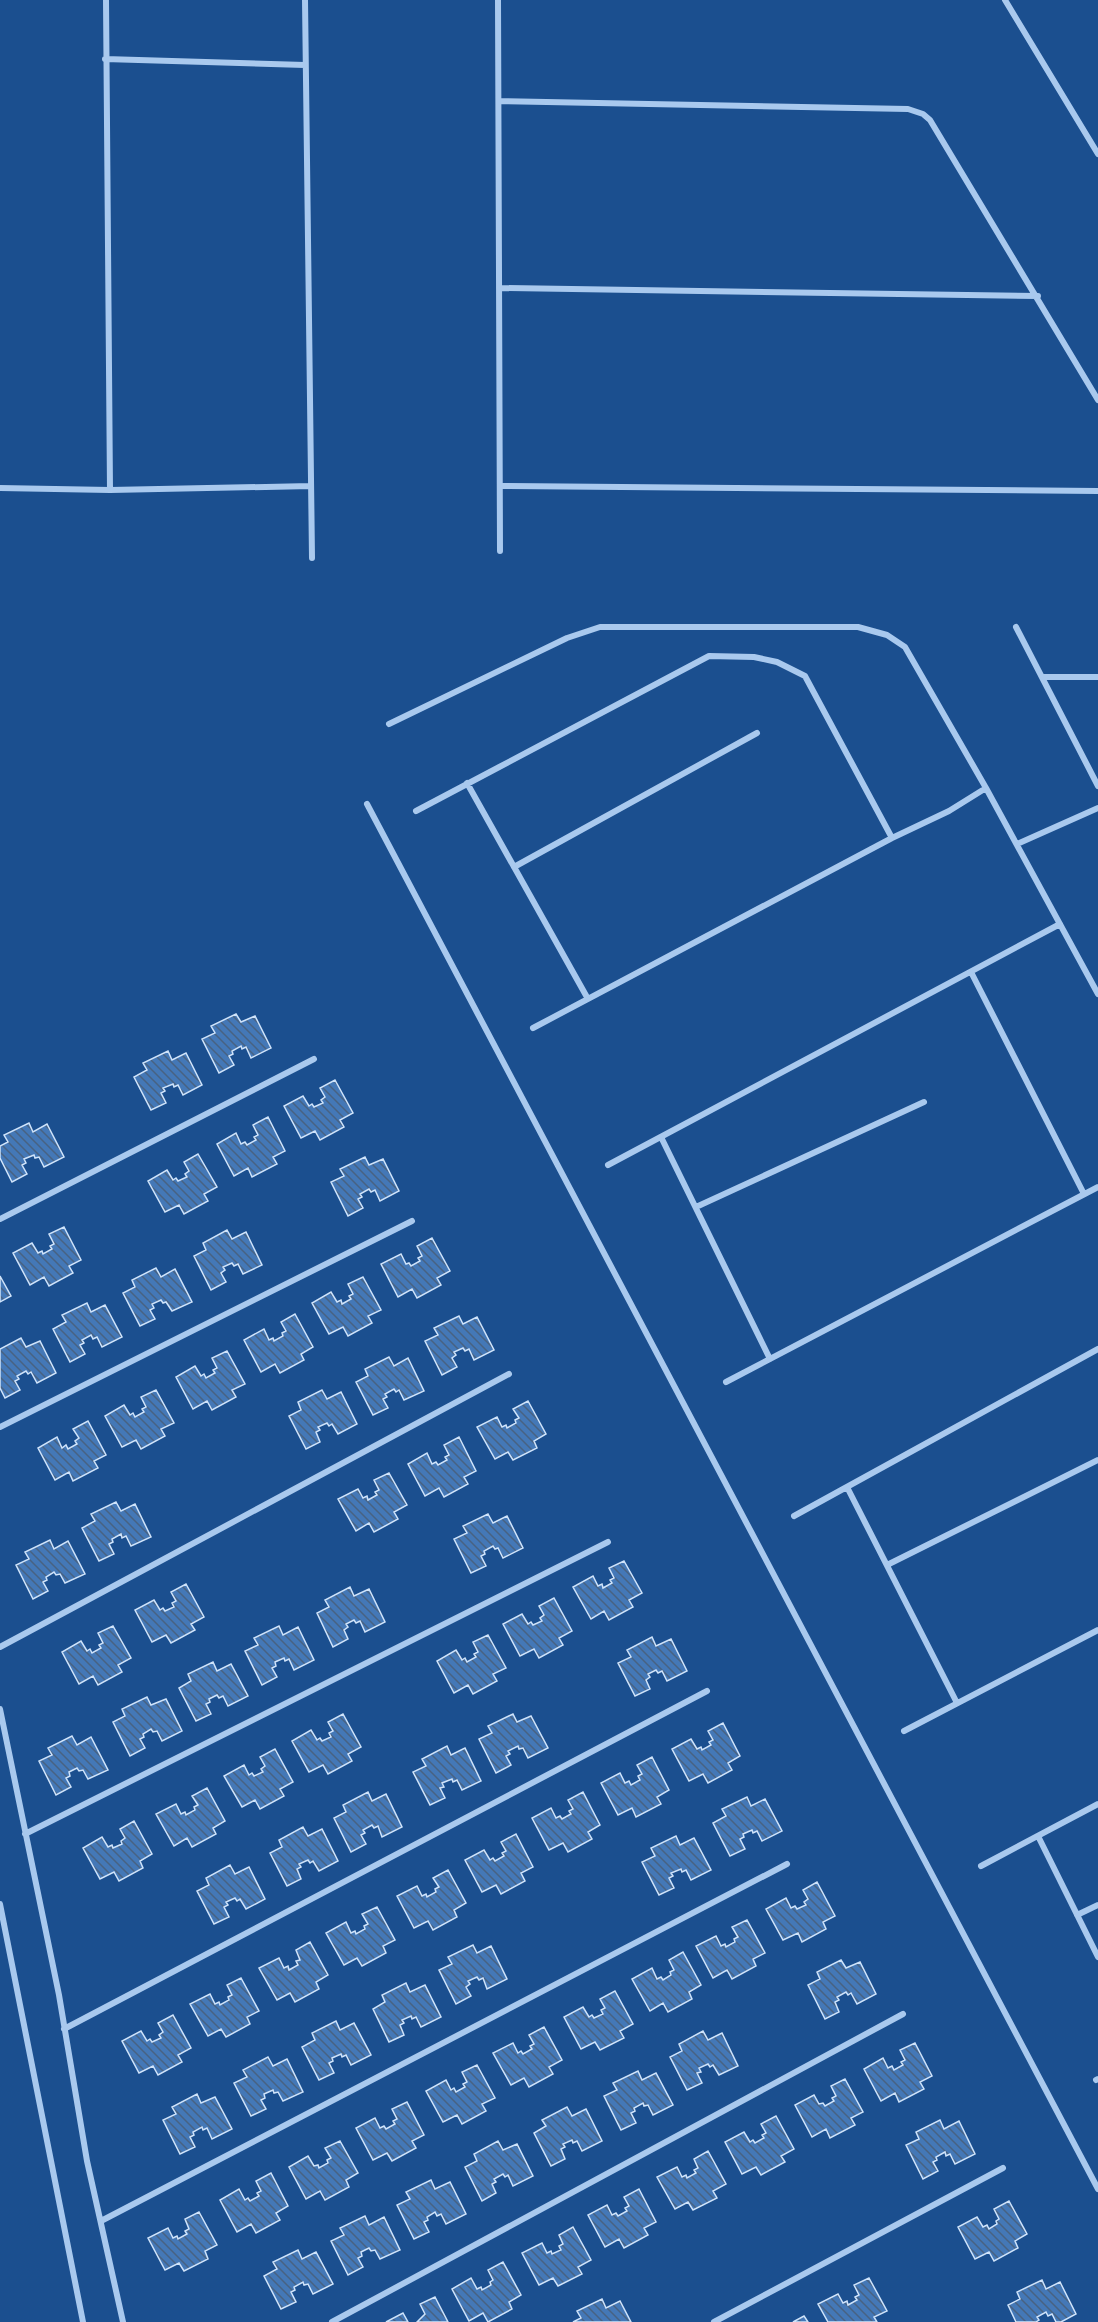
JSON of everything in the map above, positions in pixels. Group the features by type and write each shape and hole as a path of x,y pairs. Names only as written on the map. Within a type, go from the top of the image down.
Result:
{"street":[{"path":"106,0 110,490"},
{"path":"304,0 312,558"},
{"path":"498,0 500,551"},
{"path":"1005,0 1098,154"},
{"path":"105,59 305,65"},
{"path":"499,101 917,111 930,120 1038,296 1098,400"},
{"path":"500,288 1038,296"},
{"path":"0,488 110,490 311,486"},
{"path":"500,486 1098,491"},
{"path":"389,724 567,638 600,627 858,627 887,635 905,647 986,788 1098,994"},
{"path":"1016,627 1098,786"},
{"path":"416,811 709,656 754,657 777,662 805,676 892,838"},
{"path":"1042,677 1098,677"},
{"path":"514,867 757,733"},
{"path":"467,783 588,999"},
{"path":"533,1028 892,838 950,811 986,788"},
{"path":"367,804 1098,2189"},
{"path":"1017,844 1098,808"},
{"path":"608,1165 1060,924"},
{"path":"971,972 1084,1194"},
{"path":"0,1219 314,1059"},
{"path":"696,1207 924,1102"},
{"path":"661,1137 770,1359"},
{"path":"726,1382 1098,1187"},
{"path":"0,1427 412,1221"},
{"path":"794,1516 1098,1349"},
{"path":"0,1647 510,1374"},
{"path":"886,1565 1098,1460"},
{"path":"847,1487 957,1703"},
{"path":"26,1834 608,1542"},
{"path":"904,1731 1098,1630"},
{"path":"64,2029 707,1691"},
{"path":"0,1709 64,2029 87,2161 123,2322"},
{"path":"981,1866 1098,1804"},
{"path":"1038,1836 1098,1958"},
{"path":"101,2221 787,1864"},
{"path":"0,1904 83,2322"},
{"path":"1077,1915 1098,1905"},
{"path":"332,2322 903,2014"},
{"path":"714,2322 1003,2168"}],"building":[{"path":"236,1014 241,1022 255,1016 271,1048 251,1058 246,1047 242,1049 241,1046 232,1051 233,1054 229,1056 234,1065 219,1073 202,1039 215,1033 211,1026"},
{"path":"168,1051 172,1060 186,1053 202,1085 183,1095 178,1085 174,1087 173,1084 163,1088 165,1091 161,1093 166,1103 151,1110 134,1077 147,1070 143,1063"},
{"path":"335,1080 353,1113 340,1120 344,1127 320,1140 315,1131 301,1138 284,1106 303,1096 309,1106 312,1104 314,1107 323,1103 321,1100 325,1097 320,1088"},
{"path":"268,1117 285,1151 273,1157 277,1164 252,1177 248,1168 234,1176 217,1144 236,1133 241,1144 245,1142 247,1145 256,1140 254,1137 258,1135 253,1125"},
{"path":"29,1123 33,1132 47,1124 64,1157 44,1167 39,1157 35,1158 34,1155 24,1159 26,1163 22,1165 27,1174 12,1182 0,1158 0,1146 8,1142 4,1135"},
{"path":"198,1154 217,1187 204,1194 208,1201 184,1214 179,1205 165,1212 148,1181 167,1170 173,1180 176,1178 178,1181 187,1177 185,1174 189,1171 184,1162"},
{"path":"365,1157 369,1165 383,1159 399,1191 380,1201 375,1190 371,1192 369,1189 360,1194 362,1197 358,1199 363,1208 348,1216 331,1182 344,1176 340,1169"},
{"path":"64,1227 81,1260 69,1266 73,1273 49,1286 44,1277 30,1285 13,1253 32,1243 38,1253 42,1251 43,1254 52,1249 50,1246 54,1244 49,1234"},
{"path":"227,1230 232,1239 246,1232 262,1265 243,1274 238,1264 234,1266 232,1263 223,1267 225,1270 221,1273 226,1282 211,1290 194,1256 206,1250 203,1243"},
{"path":"432,1238 450,1271 437,1278 441,1285 417,1298 412,1289 398,1297 381,1264 401,1254 406,1264 409,1263 411,1266 420,1261 418,1258 422,1256 417,1246"},
{"path":"156,1268 161,1277 175,1269 192,1302 172,1311 166,1302 163,1303 161,1300 152,1304 154,1308 150,1310 155,1319 140,1326 123,1293 135,1287 132,1280"},
{"path":"0,1276 11,1296 0,1302"},
{"path":"363,1277 381,1310 368,1316 372,1323 348,1336 343,1327 329,1334 312,1303 331,1292 337,1302 341,1300 342,1304 351,1299 349,1296 353,1294 348,1284"},
{"path":"87,1303 91,1312 105,1305 122,1337 102,1347 97,1337 93,1339 91,1335 82,1340 84,1343 80,1345 85,1354 70,1362 53,1329 66,1322 62,1315"},
{"path":"295,1314 313,1347 301,1354 304,1360 280,1373 275,1364 261,1372 244,1340 264,1329 269,1340 273,1338 274,1341 283,1336 282,1333 286,1331 281,1322"},
{"path":"459,1316 463,1324 477,1317 494,1350 474,1360 469,1349 465,1351 463,1348 454,1352 456,1355 452,1358 457,1367 442,1375 425,1341 438,1335 434,1328"},
{"path":"21,1338 26,1347 40,1341 56,1373 37,1383 31,1372 28,1374 26,1371 17,1376 19,1379 15,1381 20,1390 5,1398 0,1388 0,1349"},
{"path":"227,1351 245,1384 232,1390 236,1397 212,1410 207,1401 193,1409 176,1377 195,1366 201,1376 204,1374 206,1378 215,1373 213,1370 217,1368 212,1358"},
{"path":"389,1357 394,1366 408,1358 424,1391 404,1400 399,1390 396,1392 394,1389 385,1394 387,1397 383,1399 388,1408 373,1415 356,1382 368,1376 365,1369"},
{"path":"156,1390 174,1423 161,1429 165,1436 141,1449 136,1440 122,1447 105,1416 124,1405 130,1415 133,1413 135,1417 144,1412 142,1409 146,1407 141,1397"},
{"path":"322,1390 327,1399 341,1392 357,1424 338,1434 332,1424 329,1426 327,1423 318,1427 320,1430 316,1432 320,1442 306,1449 289,1416 301,1410 298,1402"},
{"path":"528,1401 546,1434 534,1441 537,1448 513,1460 508,1452 495,1459 477,1427 497,1417 502,1427 506,1425 507,1428 516,1423 515,1420 519,1418 513,1409"},
{"path":"88,1421 106,1455 94,1461 98,1468 73,1481 69,1472 55,1480 38,1448 57,1437 62,1448 66,1445 68,1449 77,1444 75,1441 79,1438 73,1429"},
{"path":"459,1437 476,1471 464,1477 468,1484 444,1497 439,1488 425,1496 408,1464 427,1453 432,1464 436,1462 438,1465 447,1460 445,1457 449,1455 444,1445"},
{"path":"389,1473 407,1505 394,1512 398,1519 374,1532 369,1523 356,1531 338,1499 358,1489 363,1498 367,1496 368,1500 377,1495 375,1492 379,1490 374,1480"},
{"path":"116,1502 121,1511 135,1504 151,1537 131,1546 126,1536 122,1538 121,1534 112,1539 113,1542 109,1544 114,1554 99,1561 82,1528 95,1521 91,1514"},
{"path":"488,1514 493,1523 507,1516 523,1548 503,1558 498,1548 495,1549 493,1546 484,1551 485,1554 481,1556 486,1566 471,1573 454,1539 467,1533 463,1526"},
{"path":"50,1540 54,1549 68,1541 85,1574 65,1583 60,1574 56,1575 54,1572 43,1582 48,1591 33,1599 16,1565 29,1559 25,1552"},
{"path":"624,1561 642,1593 629,1600 633,1607 609,1620 604,1611 591,1619 573,1587 593,1576 598,1586 602,1584 603,1588 612,1583 610,1580 614,1578 609,1568"},
{"path":"186,1584 204,1617 191,1624 195,1630 171,1643 166,1635 152,1642 135,1610 154,1600 160,1610 163,1608 165,1611 174,1607 172,1603 176,1601 171,1592"},
{"path":"350,1587 354,1596 369,1589 385,1622 365,1632 360,1621 356,1623 354,1620 346,1624 348,1627 344,1630 348,1639 333,1647 317,1613 329,1607 325,1600"},
{"path":"554,1598 572,1631 559,1638 563,1645 539,1658 534,1649 520,1656 503,1624 522,1614 528,1624 531,1622 533,1625 542,1621 540,1618 544,1615 539,1606"},
{"path":"113,1626 131,1658 118,1665 122,1672 98,1685 93,1676 79,1684 62,1652 81,1641 87,1651 90,1649 92,1653 101,1648 99,1645 103,1643 98,1633"},
{"path":"279,1626 283,1635 298,1627 314,1660 294,1670 289,1659 285,1661 284,1658 275,1662 276,1666 272,1668 277,1677 262,1685 245,1651 258,1645 254,1638"},
{"path":"488,1635 506,1668 493,1674 497,1681 473,1694 468,1685 454,1693 437,1661 456,1650 462,1660 465,1658 467,1662 476,1657 474,1654 478,1652 473,1642"},
{"path":"652,1637 656,1646 671,1639 687,1671 667,1681 662,1671 658,1673 656,1670 648,1674 650,1677 646,1680 650,1689 635,1696 618,1663 631,1657 627,1650"},
{"path":"213,1662 217,1671 231,1664 248,1696 228,1706 223,1696 219,1698 217,1695 209,1699 210,1702 206,1704 211,1714 196,1721 179,1688 191,1681 188,1674"},
{"path":"147,1697 151,1705 166,1699 182,1731 162,1741 157,1731 153,1732 151,1729 140,1739 145,1748 130,1756 113,1722 125,1716 122,1709"},
{"path":"343,1714 361,1747 348,1754 352,1761 328,1774 323,1765 309,1772 292,1741 311,1730 317,1740 320,1738 322,1741 331,1737 329,1733 333,1731 328,1722"},
{"path":"513,1714 517,1722 531,1716 548,1748 528,1758 523,1748 519,1749 518,1746 508,1751 510,1754 506,1756 511,1765 496,1773 479,1739 492,1733 488,1726"},
{"path":"723,1723 740,1756 728,1763 732,1770 708,1783 703,1774 689,1781 672,1749 691,1739 697,1749 701,1747 702,1750 711,1745 709,1742 713,1740 708,1731"},
{"path":"72,1736 77,1745 91,1737 108,1770 88,1779 83,1770 79,1771 77,1768 69,1772 70,1776 66,1778 71,1787 56,1795 39,1761 52,1755 48,1748"},
{"path":"447,1746 451,1755 465,1748 481,1781 462,1790 457,1780 453,1782 452,1779 442,1783 444,1787 440,1788 445,1798 430,1805 413,1772 426,1766 422,1759"},
{"path":"275,1749 293,1782 280,1789 284,1796 260,1809 255,1800 242,1807 224,1776 244,1765 249,1775 252,1773 254,1776 263,1772 261,1769 265,1766 260,1757"},
{"path":"652,1757 669,1790 657,1797 661,1804 636,1817 632,1808 618,1815 601,1783 620,1773 625,1783 629,1781 631,1785 640,1780 638,1776 642,1774 637,1765"},
{"path":"207,1788 225,1821 213,1828 216,1834 192,1847 187,1838 174,1846 156,1814 176,1804 181,1814 185,1812 186,1815 195,1810 194,1807 198,1805 192,1796"},
{"path":"368,1792 372,1801 386,1794 402,1827 382,1837 378,1826 374,1828 372,1825 363,1830 365,1833 361,1835 366,1844 351,1852 334,1818 346,1812 343,1805"},
{"path":"583,1792 600,1825 588,1832 592,1839 568,1852 563,1843 549,1850 532,1818 551,1808 556,1818 560,1816 562,1819 571,1814 569,1811 573,1809 568,1800"},
{"path":"747,1797 751,1806 765,1799 782,1831 762,1841 757,1831 753,1833 752,1830 743,1834 744,1837 740,1839 745,1849 730,1856 713,1823 726,1816 722,1809"},
{"path":"134,1821 152,1854 140,1861 143,1868 119,1881 114,1872 100,1879 83,1848 102,1837 108,1847 112,1845 113,1848 122,1844 121,1841 125,1838 120,1829"},
{"path":"303,1827 308,1836 322,1829 338,1861 319,1871 313,1861 310,1863 308,1860 299,1864 301,1867 297,1869 301,1879 287,1886 270,1853 282,1847 279,1840"},
{"path":"516,1834 533,1867 521,1873 525,1881 501,1894 496,1885 482,1892 465,1860 484,1850 490,1860 493,1858 495,1861 504,1856 502,1853 506,1851 501,1842"},
{"path":"676,1836 680,1845 694,1838 711,1870 691,1880 686,1870 682,1872 681,1869 671,1873 673,1876 669,1878 674,1888 659,1895 642,1862 655,1856 651,1848"},
{"path":"230,1865 235,1874 249,1867 265,1899 246,1909 240,1899 237,1901 235,1898 226,1902 228,1905 224,1907 229,1917 214,1924 197,1891 209,1885 206,1878"},
{"path":"448,1870 466,1903 454,1910 457,1917 433,1930 428,1921 414,1928 397,1896 417,1886 422,1896 426,1894 427,1897 436,1892 435,1889 439,1887 433,1878"},
{"path":"817,1882 835,1916 823,1922 826,1929 802,1942 798,1933 783,1940 766,1909 786,1898 791,1908 795,1906 797,1909 806,1905 804,1902 808,1899 803,1890"},
{"path":"377,1907 395,1940 383,1946 386,1953 362,1966 357,1958 344,1965 326,1933 346,1922 351,1933 355,1931 356,1934 365,1929 364,1926 368,1924 362,1914"},
{"path":"747,1920 765,1953 753,1959 756,1966 732,1979 727,1970 713,1978 696,1946 716,1936 721,1946 725,1944 726,1947 735,1942 734,1939 738,1937 732,1927"},
{"path":"310,1942 328,1975 316,1982 319,1989 295,2002 290,1993 277,2000 259,1968 279,1958 284,1968 288,1966 289,1970 298,1965 296,1961 300,1960 296,1950"},
{"path":"473,1945 477,1953 491,1946 507,1979 487,1989 483,1978 479,1980 477,1977 468,1981 470,1984 466,1987 471,1996 456,2004 439,1970 452,1964 448,1957"},
{"path":"683,1952 701,1985 689,1992 692,1999 668,2012 663,2003 650,2011 632,1979 652,1968 657,1979 661,1977 663,1980 674,1970 669,1960"},
{"path":"841,1960 846,1968 860,1962 876,1994 857,2004 851,1993 848,1995 846,1992 837,1997 839,2000 835,2002 839,2012 825,2019 808,1985 820,1979 817,1972"},
{"path":"241,1978 259,2011 247,2017 250,2024 226,2037 221,2029 208,2036 190,2004 210,1994 215,2004 219,2002 220,2005 229,2000 228,1997 232,1995 227,1985"},
{"path":"406,1983 410,1992 425,1985 441,2017 421,2027 416,2017 412,2019 411,2016 402,2020 404,2023 400,2025 404,2035 389,2042 373,2009 385,2002 382,1995"},
{"path":"615,1991 633,2024 620,2031 624,2038 600,2050 595,2042 581,2049 564,2017 583,2007 589,2017 592,2015 594,2018 603,2014 601,2010 605,2008 600,1999"},
{"path":"173,2015 191,2048 178,2055 182,2062 158,2075 153,2066 139,2073 122,2041 141,2031 147,2041 150,2039 152,2042 161,2038 159,2035 163,2032 158,2023"},
{"path":"336,2021 340,2030 354,2023 371,2055 351,2065 346,2055 342,2057 341,2054 332,2058 333,2061 329,2063 334,2073 319,2080 302,2047 315,2040 312,2033"},
{"path":"544,2027 562,2060 549,2067 553,2074 529,2087 524,2078 511,2085 493,2053 513,2043 518,2053 521,2051 523,2054 532,2049 530,2046 534,2044 529,2035"},
{"path":"703,2031 708,2040 722,2033 738,2066 719,2075 713,2065 710,2067 708,2064 699,2068 701,2072 697,2073 702,2083 687,2090 670,2057 682,2051 679,2044"},
{"path":"915,2043 932,2076 920,2082 924,2089 899,2102 895,2093 881,2101 864,2069 883,2058 888,2068 892,2066 894,2070 903,2065 901,2062 905,2060 900,2050"},
{"path":"268,2057 273,2066 287,2059 303,2092 283,2101 278,2092 274,2093 273,2090 264,2094 265,2098 261,2100 266,2109 251,2116 234,2083 247,2077 243,2070"},
{"path":"477,2065 495,2098 482,2104 486,2111 462,2124 457,2115 443,2122 426,2091 446,2080 451,2090 454,2088 456,2092 465,2087 463,2084 467,2082 462,2072"},
{"path":"638,2071 642,2080 656,2073 673,2105 653,2115 648,2105 644,2106 643,2103 634,2108 635,2111 631,2113 636,2123 621,2130 604,2096 617,2090 613,2083"},
{"path":"845,2079 863,2112 851,2118 855,2125 830,2138 826,2129 812,2137 795,2105 814,2095 819,2104 823,2103 825,2106 834,2101 832,2098 836,2096 831,2086"},
{"path":"197,2094 201,2103 215,2097 232,2129 212,2139 207,2128 203,2130 202,2127 193,2132 194,2135 190,2137 195,2147 180,2154 163,2120 176,2114 172,2107"},
{"path":"407,2102 424,2135 412,2141 416,2148 392,2161 387,2153 373,2160 356,2128 375,2118 380,2128 384,2126 386,2129 395,2124 393,2121 397,2119 392,2109"},
{"path":"567,2107 572,2116 586,2109 602,2141 582,2151 577,2141 573,2143 572,2140 563,2144 565,2147 561,2149 565,2159 551,2166 534,2133 546,2126 542,2120"},
{"path":"776,2116 794,2149 781,2156 785,2162 761,2175 756,2167 742,2174 725,2142 744,2132 750,2142 753,2140 755,2143 764,2138 762,2135 766,2133 761,2124"},
{"path":"940,2120 944,2129 959,2121 975,2154 955,2164 950,2154 946,2156 945,2152 936,2157 937,2160 933,2162 938,2171 923,2179 906,2145 919,2139 916,2132"},
{"path":"340,2141 358,2173 346,2180 349,2187 325,2200 320,2191 306,2199 289,2167 308,2156 314,2166 318,2165 319,2168 328,2163 327,2160 331,2158 325,2148"},
{"path":"498,2141 503,2150 517,2144 533,2176 513,2186 508,2175 505,2177 503,2174 494,2179 496,2182 492,2184 496,2193 482,2201 465,2167 477,2161 474,2154"},
{"path":"708,2151 726,2184 713,2191 717,2198 693,2210 688,2202 675,2209 657,2177 677,2167 682,2177 686,2175 687,2178 696,2173 694,2170 698,2168 694,2159"},
{"path":"271,2173 288,2206 276,2213 280,2220 256,2233 251,2224 237,2232 220,2200 239,2189 245,2200 248,2198 250,2201 259,2196 257,2193 261,2191 256,2181"},
{"path":"431,2180 435,2189 450,2182 466,2214 446,2224 441,2214 437,2216 435,2212 424,2222 429,2232 414,2239 397,2205 410,2199 406,2192"},
{"path":"639,2189 656,2222 644,2228 648,2235 624,2248 619,2239 605,2247 588,2215 607,2205 612,2215 616,2213 618,2216 627,2211 625,2208 629,2206 624,2197"},
{"path":"1009,2201 1027,2234 1015,2241 1018,2248 994,2261 989,2252 975,2259 958,2227 977,2217 983,2227 987,2225 989,2229 997,2224 996,2221 999,2219 994,2209"},
{"path":"199,2212 217,2245 205,2251 208,2259 184,2271 179,2263 165,2270 148,2238 168,2228 173,2238 177,2236 178,2239 187,2234 185,2231 189,2229 185,2219"},
{"path":"365,2216 369,2225 384,2217 400,2250 380,2259 375,2250 371,2251 369,2248 361,2252 362,2256 358,2258 363,2267 348,2275 331,2241 344,2235 340,2228"},
{"path":"573,2227 591,2260 578,2267 582,2274 558,2286 553,2278 539,2285 522,2253 542,2243 547,2253 551,2251 552,2254 561,2250 559,2246 563,2244 559,2235"},
{"path":"298,2250 302,2259 316,2252 333,2284 313,2294 308,2284 304,2285 303,2282 294,2287 295,2290 291,2292 296,2302 281,2309 264,2276 277,2269 273,2262"},
{"path":"503,2262 521,2295 509,2302 512,2309 488,2322 483,2313 469,2321 452,2289 471,2278 477,2289 481,2287 482,2290 491,2285 490,2282 493,2280 488,2270"},
{"path":"869,2278 887,2311 874,2317 877,2322 828,2322 818,2304 838,2294 843,2303 847,2301 848,2305 857,2300 855,2297 859,2295 854,2285"},
{"path":"1042,2280 1046,2289 1060,2282 1076,2314 1061,2322 1056,2322 1052,2314 1048,2316 1046,2312 1037,2317 1039,2320 1036,2322 1016,2322 1008,2305 1020,2299 1017,2292"},
{"path":"435,2297 448,2322 417,2322 425,2314 420,2304"},
{"path":"602,2299 606,2308 620,2301 631,2322 573,2322 581,2318 577,2311"},
{"path":"403,2313 408,2322 386,2322"},
{"path":"804,2316 808,2322 793,2322"}]}
